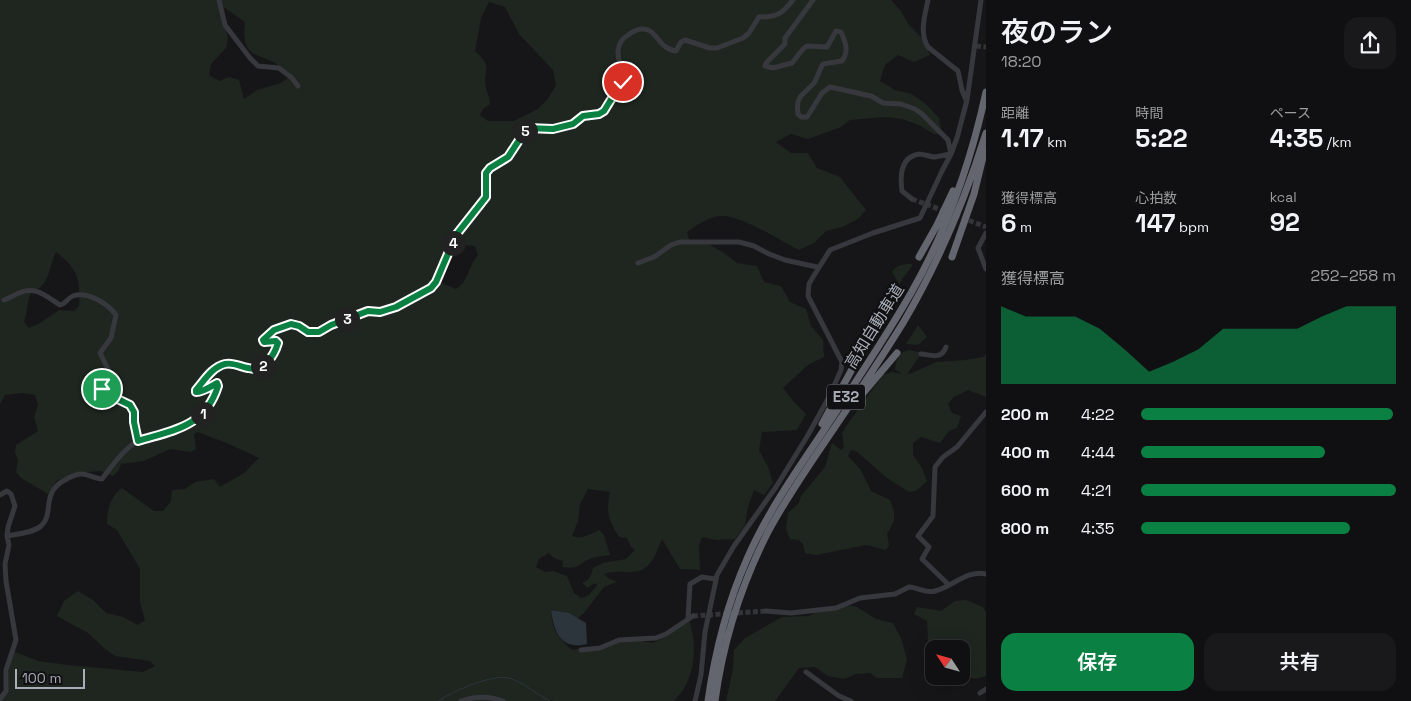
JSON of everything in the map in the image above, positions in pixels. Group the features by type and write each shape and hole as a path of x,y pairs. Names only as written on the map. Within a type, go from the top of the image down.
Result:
{"highway":[{"name":"高知自動車道","path":"708,701 718,644 736,588 762,530 878,348 928,262 956,198 970,158 986,92"},
{"path":"919,257 951,197 981,117"},
{"name":"高知自動車道","path":"715,701 725,646 742,591 769,531 797,477 881,358 930,274 963,202 986,133"},
{"path":"952,257 974,194 986,144"},
{"path":"797,477 862,351"},
{"path":"797,477 897,353"}],"street":[{"path":"219,0 225,25 250,58 258,66 279,68 292,78 298,86"},
{"path":"7,536 33,531 40,527 45,520 48,502 55,486 72,476 80,474 102,479 120,456 138,441 180,428 194,421 205,412 218,386 217,383 203,391 196,392 212,372 228,363 257,369 265,365 276,350 278,343 276,341 264,342 263,340 281,326 291,324 299,326 308,332 319,332 331,325 368,311 380,312 396,307 431,288 436,282 456,235 486,197 486,173 490,168 508,157 527,128 553,129 573,124 583,116 599,114 604,111 612,98 623,88 618,49 624,37 642,29 648,30 655,35 670,50 676,51 681,42 685,40 710,48 717,48 743,38 749,33 759,17 777,15 785,10 793,0"},
{"path":"813,0 785,38 785,44 765,66 773,68 792,63 803,48 807,46 827,47 836,31 841,32 846,43 846,57 842,61 823,64 812,85 802,94 798,102 798,114 807,117 822,92 830,87 871,96 883,103 907,106 922,114 948,140 951,154"},
{"path":"928,0 923,33 925,42 928,47 958,71 966,100"},
{"path":"695,701 701,675 705,632 715,579 721,566 776,487 808,435 829,397 841,370 842,362 808,296 809,284 817,267 830,250 872,233 920,218 951,154 966,100 981,0"},
{"path":"912,198 902,191 901,180 903,166 909,159 918,154 934,157 951,154"},
{"path":"986,234 978,248 986,269"},
{"path":"638,263 654,257 671,245 680,242 739,242 746,243 785,260 817,267"},
{"path":"4,300 31,289 36,290 60,305 74,296 78,296 100,300 112,309 116,315 111,338 100,353 111,375 110,380 102,389 103,392 130,405 134,412 138,441"},
{"path":"921,354 938,356 942,354 946,347"},
{"path":"949,585 922,559 929,547 918,536 932,516 935,467 943,457 957,447 986,412"},
{"path":"0,495 7,490 15,501 16,506 7,536 9,545 5,564 16,640 6,670 6,691 0,699"},
{"path":"766,611 823,610 842,606 860,598 895,594 908,587 930,592 937,591 975,573 986,574"},
{"path":"581,650 600,648 619,640 656,638 666,634 690,617 690,584 702,577 715,579"},
{"path":"806,672 839,696 851,701"},
{"path":"980,693 986,688"},
{"path":"461,701 485,697 503,701"}],"shaded area":[{"path":"0,0 891,0 901,11 909,25 923,39 930,55 914,62 898,55 885,65 880,81 895,90 912,94 926,104 939,118 942,135 934,134 919,125 902,119 885,117 850,120 841,127 808,139 791,134 776,142 791,153 808,153 817,168 840,177 866,210 858,219 842,227 826,231 814,243 799,250 759,228 728,216 711,218 687,232 690,243 708,244 723,252 737,263 757,266 764,282 781,286 790,302 806,309 811,326 823,340 824,357 808,365 783,388 806,414 797,430 762,432 759,450 768,467 773,483 764,495 754,490 748,507 745,525 735,539 717,540 702,537 699,545 700,570 680,569 662,539 652,561 644,569 604,574 617,582 604,587 584,613 574,622 568,614 551,609 556,632 572,650 601,647 618,639 653,643 669,635 689,619 694,644 692,669 686,685 674,701 0,701 8,679 13,651 38,661 68,665 143,672 155,666 150,661 115,656 88,633 57,616 64,601 78,591 93,600 106,613 123,617 138,625 145,620 140,603 140,569 117,530 107,524 112,499 122,488 154,511 163,511 171,501 172,490 185,489 195,482 214,479 220,487 244,473 259,458 198,432 194,434 196,449 191,452 170,449 144,461 121,464 119,470 113,476 100,471 76,473 56,481 48,494 21,478 16,472 18,460 15,452 16,445 38,431 34,417 38,405 35,395 23,393 5,395 0,404","holes":["489,2 505,7 519,34 553,70 556,85 548,99 538,109 514,121 488,121 480,115 483,109 490,104 485,81 486,65 475,51 481,18","222,6 245,22 244,37 247,46 252,52 275,63 288,78 281,83 257,90 244,99 239,80 229,77 219,81 209,75 211,64 226,48 228,39","464,245 475,246 478,255 466,278 456,289 439,282 440,271 454,248","56,252 69,263 76,275 79,288 79,306 74,311 59,310 29,328 24,322 29,297 31,293 42,286 48,276","588,489 610,492 608,511 612,525 619,537 627,538 635,550 626,559 603,563 593,568 588,579 582,582 587,588 595,583 597,585 589,595 581,598 574,593 567,576 553,571 545,572 536,567 539,559 549,553 554,558 563,561 562,567 568,568 577,567 595,557 610,555 604,535 599,530 583,537 572,536 578,521 580,504"]},
{"path":"903,264 912,264 899,284 892,272"},
{"path":"918,325 927,337 918,345 906,344"},
{"path":"909,350 922,353 907,374 936,362 965,360 983,357 986,354 986,397 968,390 954,397 948,404 952,413 961,416 957,428 949,431 940,443 921,437 913,443 913,455 922,468 927,481 916,491 909,492 887,478 856,451 851,450 848,456 861,470 871,491 890,500 894,512 894,521 887,534 889,545 886,550 866,545 816,555 805,553 803,544 799,540 790,539 786,529 788,513 799,503 801,496 825,467 832,443 841,450 844,447 842,433 883,375 892,372 902,374 895,369 896,363 900,355"},
{"path":"966,600 983,607 986,612 986,676 975,679 970,678 970,640 928,640 927,621 914,614 917,607 941,611 955,601"},
{"path":"844,604 857,607 876,619 893,623 901,638 907,659 902,678 877,678 870,673 856,674 844,679 828,676 815,667 799,668 775,701 726,701 733,669 734,650 745,638 782,617 809,616 821,610"},
{"path":"551,610 569,613 586,623 587,644 571,644 560,638 554,626"}],"waterway":[{"path":"438,701 454,692 495,678 517,681 550,701"}],"tunnel":[{"path":"976,46 986,47"},
{"path":"912,199 947,212"},
{"path":"955,215 986,227"},
{"path":"693,616 766,611"}],"route":[{"path":"102,389 103,392 130,405 134,412 138,441 159,436 188,425 205,412 217,392 217,383 203,391 196,392 196,390 212,372 222,365 228,363 249,369 257,369 265,365 276,350 278,343 276,341 264,342 263,340 281,326 291,324 299,326 308,332 319,332 331,325 368,311 380,312 396,307 431,288 436,282 456,235 486,197 486,173 490,168 508,157 527,128 553,129 573,124 583,116 599,114 604,111 612,98 623,88 623,82"}]}
